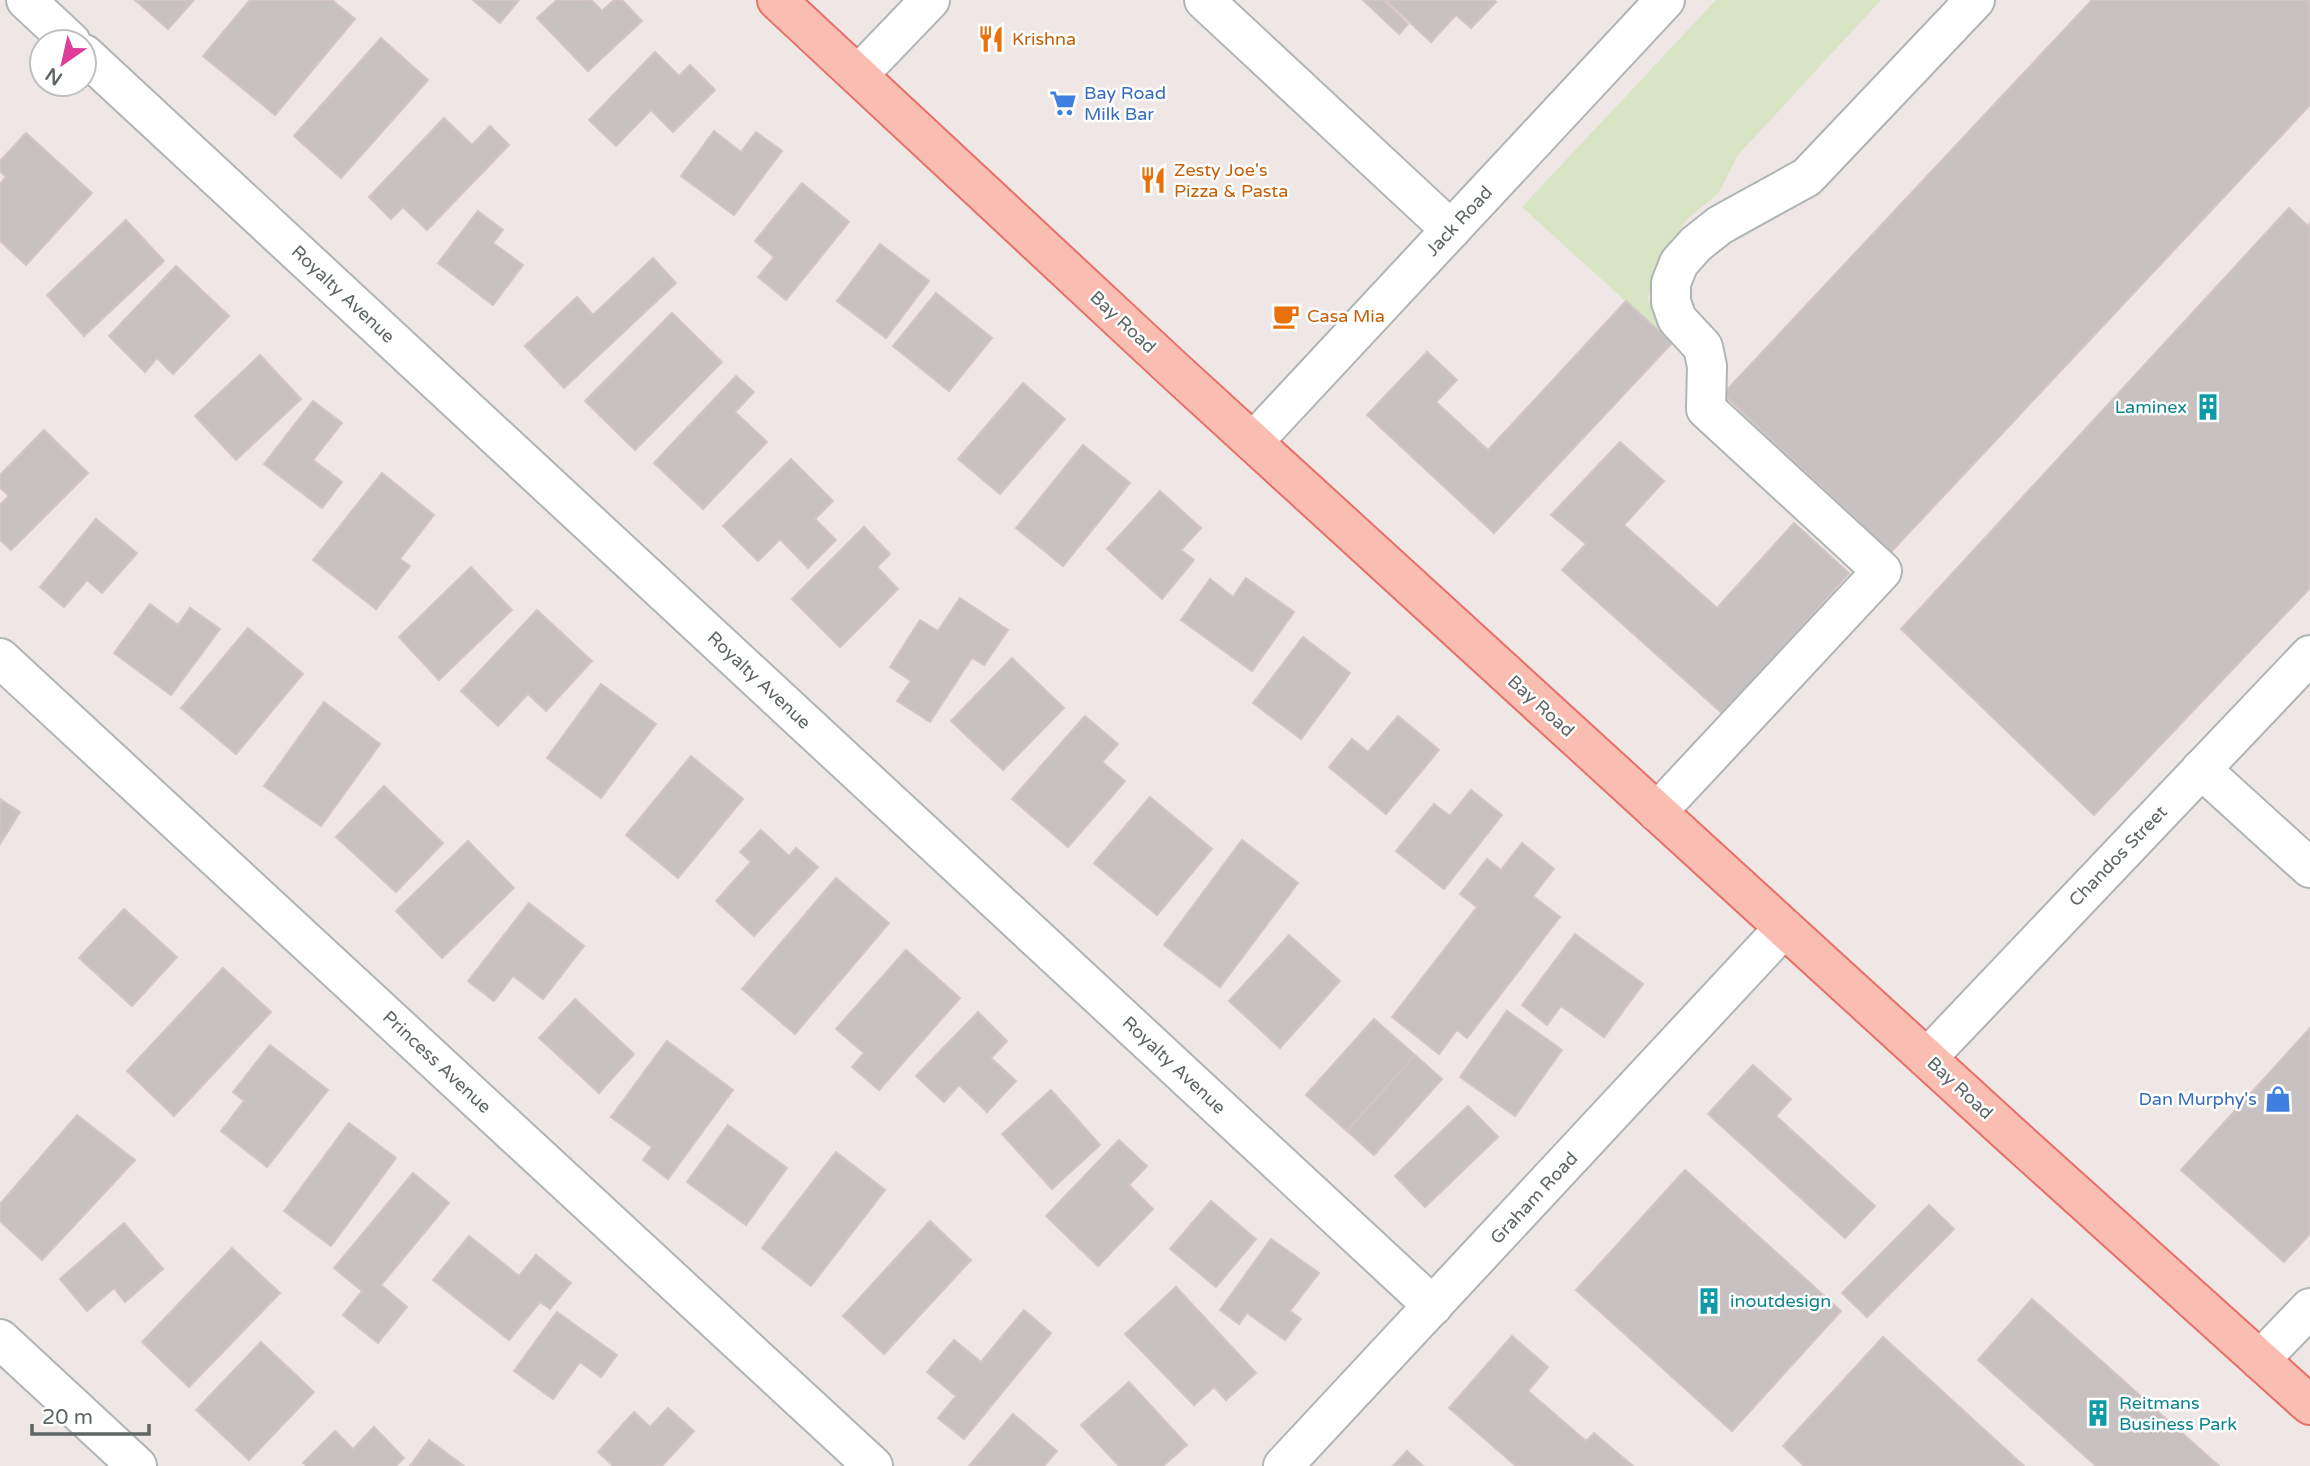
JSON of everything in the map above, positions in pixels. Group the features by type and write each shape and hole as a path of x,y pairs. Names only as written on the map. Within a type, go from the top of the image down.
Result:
{"main road":[{"name":"Bay Road","path":"777,0 1253,442 2310,1405"}],"street":[{"path":"26,0 56,28"},
{"path":"858,75 930,0"},
{"path":"1204,0 1451,230"},
{"name":"Jack Road","path":"1253,442 1665,0"},
{"path":"1657,812 1882,571 1706,409 1707,366 1703,347 1677,319 1671,302 1671,283 1679,263 1696,244 1720,225 1807,177 1975,0"},
{"name":"Royalty Avenue","path":"98,67 1433,1306"},
{"name":"Chandos Street","path":"1927,1058 2310,655"},
{"name":"Princess Avenue","path":"0,658 873,1466"},
{"path":"2202,769 2310,868"},
{"name":"Graham Road","path":"1283,1466 1784,928"},
{"path":"2260,1360 2310,1308"},
{"path":"0,1339 137,1466"}],"green space":[{"path":"1716,0 1881,0 1738,155 1719,193 1686,220 1654,276 1648,299 1666,338 1522,207"}],"building":[{"path":"135,0 194,0 168,29"},
{"path":"250,0 332,0 355,19 275,115 203,56"},
{"path":"473,0 519,0 500,23"},
{"path":"557,0 591,0 602,11 614,0 622,0 642,21 588,71 537,18"},
{"path":"1363,0 1383,0 1408,24 1399,34"},
{"path":"1386,0 1496,2 1471,28 1456,15 1431,42"},
{"path":"2092,0 2310,0 2310,105 1891,552 1723,394"},
{"path":"381,38 428,80 341,178 294,136"},
{"path":"655,52 679,76 690,65 715,90 673,132 651,110 616,146 589,120"},
{"path":"444,118 472,145 490,126 509,145 427,230 403,207 391,219 369,197"},
{"path":"714,131 741,152 756,132 782,151 734,215 681,176"},
{"path":"26,133 92,193 26,265 0,241 0,184 6,177 0,171 0,161"},
{"path":"802,183 849,222 786,300 758,277 774,257 755,241"},
{"name":"Laminex","path":"2289,208 2308,226 2310,223 2310,588 2094,815 1901,629"},
{"path":"478,211 503,230 493,243 523,265 493,305 438,263"},
{"path":"126,220 164,261 84,336 47,295"},
{"path":"880,244 929,281 886,338 837,301"},
{"path":"653,258 676,283 564,388 525,346 577,297 593,315"},
{"path":"176,266 229,316 173,374 157,358 145,372 109,336"},
{"path":"936,293 992,338 949,391 893,346"},
{"path":"1626,301 1672,343 1494,533 1367,415 1427,352 1457,380 1436,402 1488,450"},
{"path":"672,313 722,362 635,450 585,401"},
{"path":"260,355 301,399 236,460 195,416"},
{"path":"736,376 754,392 735,412 767,442 703,509 654,463"},
{"path":"1023,383 1065,419 1000,494 958,459"},
{"path":"313,401 342,423 313,460 342,482 322,508 264,464"},
{"path":"44,430 88,473 11,550 0,540 0,505 9,496 0,488 0,475"},
{"path":"1620,442 1664,481 1624,525 1717,608 1794,523 1849,573 1723,714 1562,570 1586,544 1551,515"},
{"path":"1083,445 1130,483 1063,566 1016,528"},
{"path":"791,459 833,501 815,519 836,540 808,568 780,539 758,561 723,526"},
{"path":"382,473 434,515 400,559 410,566 376,609 313,560"},
{"path":"1160,491 1201,528 1181,550 1194,560 1162,599 1107,549"},
{"path":"96,519 137,553 102,593 87,580 64,607 40,587"},
{"path":"864,527 890,554 877,567 898,589 840,647 792,599"},
{"path":"471,567 512,610 439,680 399,637"},
{"path":"1246,578 1294,612 1252,671 1181,620 1210,579 1233,597"},
{"path":"960,598 1008,630 984,665 972,658 930,722 897,701 911,681 890,667 920,620 938,631"},
{"path":"150,604 178,625 190,608 220,629 171,695 114,653"},
{"path":"537,610 592,661 546,711 528,694 498,726 461,691"},
{"path":"248,628 303,674 236,754 181,708"},
{"path":"1303,637 1350,673 1301,739 1253,703"},
{"path":"1012,658 1064,708 1003,770 951,721"},
{"path":"601,684 656,724 601,798 547,758"},
{"path":"324,702 380,744 321,826 264,786"},
{"path":"1085,716 1118,744 1102,762 1125,781 1068,847 1012,799"},
{"path":"1398,716 1439,750 1386,814 1329,767 1352,739 1368,752"},
{"path":"691,756 743,799 678,878 626,835"},
{"path":"384,786 443,843 396,892 336,837"},
{"path":"1471,790 1502,815 1444,889 1396,851 1434,804 1450,816"},
{"path":"1150,797 1212,849 1157,915 1094,863"},
{"path":"0,799 20,812 0,844"},
{"path":"761,830 789,856 796,848 818,867 754,936 716,901 751,862 740,852"},
{"path":"1242,840 1298,883 1220,987 1164,945"},
{"path":"468,841 514,888 442,958 396,911"},
{"path":"1522,843 1554,869 1533,896 1560,917 1467,1038 1457,1030 1439,1054 1392,1017 1477,907 1460,894 1487,859 1501,870"},
{"path":"836,878 889,923 795,1034 742,989"},
{"path":"529,903 584,946 543,999 513,976 494,1001 468,981"},
{"path":"124,909 177,957 132,1006 79,958"},
{"path":"1575,934 1643,984 1604,1037 1561,1006 1547,1025 1522,1005"},
{"path":"1289,935 1340,981 1280,1048 1229,1001"},
{"path":"906,950 960,998 879,1090 852,1067 864,1053 836,1029"},
{"path":"223,968 271,1012 174,1116 127,1071"},
{"path":"575,999 634,1054 599,1093 539,1038"},
{"path":"1507,1011 1562,1050 1515,1116 1460,1077"},
{"path":"978,1012 1007,1041 991,1058 1016,1081 987,1112 959,1085 944,1102 916,1076"},
{"path":"1374,1019 1415,1055 1347,1131 1306,1095"},
{"name":"Dan Murphy's","path":"2310,1028 2310,1234 2284,1262 2181,1170"},
{"path":"667,1041 733,1090 668,1179 643,1160 652,1147 611,1117"},
{"path":"270,1045 328,1090 267,1167 221,1131 244,1101 233,1092"},
{"path":"1415,1055 1442,1079 1374,1155 1347,1131"},
{"path":"1753,1065 1791,1099 1776,1116 1875,1206 1845,1238 1708,1114"},
{"path":"1051,1090 1100,1145 1052,1189 1002,1134"},
{"path":"1468,1106 1498,1137 1425,1207 1395,1176"},
{"path":"77,1115 135,1160 42,1260 0,1221 0,1204"},
{"path":"349,1123 396,1158 331,1246 284,1211"},
{"path":"728,1125 787,1168 746,1225 687,1182"},
{"path":"1119,1140 1147,1166 1129,1185 1153,1209 1098,1266 1046,1216"},
{"path":"836,1152 885,1190 811,1286 762,1248"},
{"name":"inoutdesign","path":"1685,1170 1841,1311 1732,1431 1576,1290"},
{"path":"413,1173 449,1203 381,1285 407,1307 378,1343 343,1315 362,1291 334,1268"},
{"path":"1211,1201 1256,1239 1216,1287 1170,1249"},
{"path":"1929,1205 1954,1229 1867,1317 1842,1293"},
{"path":"930,1221 971,1260 884,1354 843,1316"},
{"path":"124,1223 163,1269 125,1302 114,1288 87,1311 60,1279"},
{"path":"469,1236 519,1276 536,1255 571,1283 550,1309 540,1302 509,1340 433,1280"},
{"path":"1271,1239 1319,1273 1290,1311 1301,1319 1285,1340 1247,1313 1239,1324 1220,1310"},
{"path":"232,1248 280,1293 189,1387 142,1342"},
{"path":"1176,1287 1256,1373 1226,1400 1214,1387 1194,1405 1125,1334"},
{"name":"Reitmans Business Park","path":"2032,1299 2219,1466 2096,1466 1978,1360"},
{"path":"1024,1310 1051,1333 964,1439 938,1418 956,1396 927,1372 954,1340 981,1362"},
{"path":"557,1312 617,1355 601,1377 580,1362 553,1399 514,1371"},
{"path":"1512,1336 1548,1367 1528,1391 1586,1441 1594,1433 1633,1466 1516,1466 1449,1408"},
{"path":"1883,1337 2024,1466 1804,1466 1783,1446"},
{"path":"261,1342 314,1392 249,1460 196,1410"},
{"path":"1129,1382 1187,1445 1163,1466 1119,1466 1081,1425"},
{"path":"668,1408 694,1431 662,1466 613,1466 598,1452 634,1412 650,1427"},
{"path":"1013,1414 1057,1451 1044,1466 969,1466"},
{"path":"374,1427 404,1458 396,1466 307,1466 303,1463 335,1431 353,1449"},
{"path":"429,1440 464,1466 410,1466"},
{"path":"1407,1451 1423,1466 1393,1466"}],"place":[{"name":"Krishna","path":"991,39"},
{"name":"Bay Road Milk Bar","path":"1063,103"},
{"name":"Zesty Joe's Pizza & Pasta","path":"1153,180"},
{"name":"Casa Mia","path":"1286,316"},
{"name":"Laminex","path":"2208,407"},
{"name":"Dan Murphy's","path":"2278,1099"},
{"name":"inoutdesign","path":"1709,1301"},
{"name":"Reitmans Business Park","path":"2098,1413"}]}
